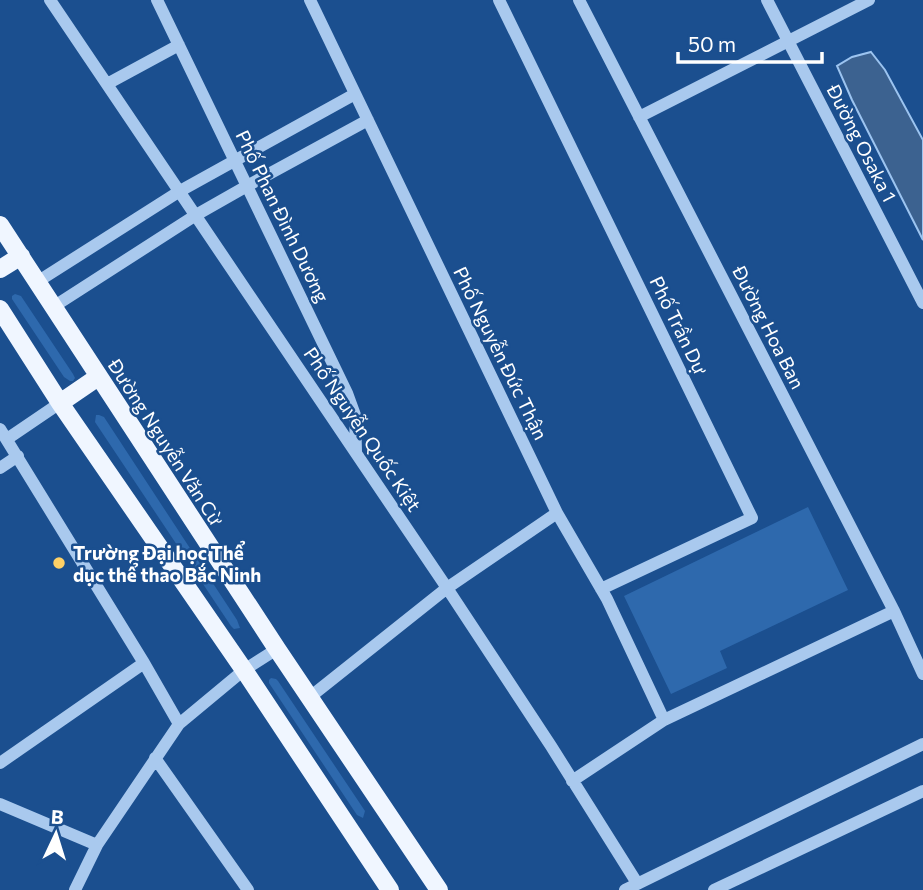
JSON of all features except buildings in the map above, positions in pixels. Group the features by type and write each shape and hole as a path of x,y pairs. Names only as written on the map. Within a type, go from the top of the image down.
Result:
{"main road":[{"name":"Đường Nguyễn Văn Cừ","path":"0,225 277,649 439,890"},
{"path":"0,269 21,256"},
{"path":"0,309 60,403 244,670 390,890"},
{"path":"60,403 98,377"}],"street":[{"name":"Phố Nguyễn Quốc Kiệt","path":"50,0 447,588 638,883"},
{"name":"Phố Phan Đình Dương","path":"158,0 347,393 355,415 356,453"},
{"name":"Phố Nguyễn Đức Thận","path":"310,0 557,513 601,589 664,720"},
{"name":"Phố Trần Dự","path":"499,0 752,517 601,589"},
{"name":"Đường Hoa Ban","path":"579,0 894,611 923,674"},
{"name":"Đường Osaka 1","path":"766,0 923,303"},
{"path":"639,117 869,0"},
{"path":"107,84 179,45"},
{"path":"37,282 180,191 355,94"},
{"path":"53,307 196,215 368,120"},
{"path":"60,403 2,432 144,663 178,724"},
{"path":"0,468 18,456"},
{"path":"310,697 447,588 557,513"},
{"path":"572,781 664,720 894,611"},
{"path":"75,890 97,845 178,724 244,670 277,649"},
{"path":"0,763 144,663"},
{"path":"625,890 923,744"},
{"path":"155,758 248,890"},
{"path":"714,890 923,791"},
{"path":"0,804 97,845"}],"shaded area":[{"path":"871,52 885,70 923,140 923,240 837,66 852,57"},
{"path":"15,294 21,296 73,374 73,381 64,377 12,299"},
{"path":"96,415 104,417 240,628 234,629 231,626 95,422"},
{"path":"808,507 848,590 720,651 727,668 671,694 624,596"},
{"path":"271,678 278,681 365,811 363,818 357,815 269,683"}],"place":[{"name":"Trường Đại học Thể dục thể thao Bắc Ninh","path":"59,563"}]}
